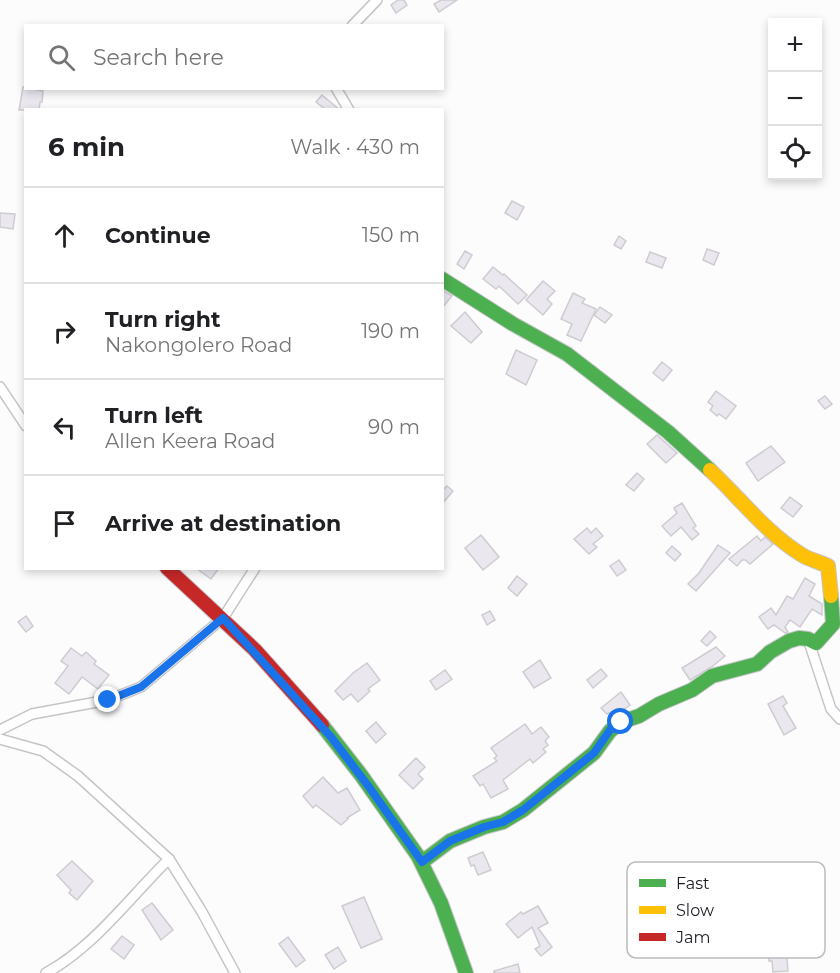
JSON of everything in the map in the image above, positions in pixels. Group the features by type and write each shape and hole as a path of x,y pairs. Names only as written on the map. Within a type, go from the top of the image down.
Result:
{"street":[{"path":"353,24 377,0"},
{"path":"337,90 348,108"},
{"path":"422,862 450,841 503,822 523,810 594,753 610,730 621,722 639,716 659,704 692,690 712,676 757,664 770,652 789,641 808,639 816,643 833,624 828,566 804,556 777,537 737,495 668,432 567,354 513,324 444,280"},
{"path":"0,387 24,423"},
{"path":"169,570 223,618 331,737 369,787 422,862 452,932 466,973"},
{"path":"0,730 32,714 108,700 141,687 223,618 254,570"},
{"path":"808,639 831,709 840,719"},
{"path":"0,739 43,751 78,777 169,859 202,912 235,973"},
{"path":"46,973 65,963 98,933 169,859"}],"building":[{"path":"398,0 404,0 407,5 396,13 391,5"},
{"path":"441,0 457,0 439,12 434,4"},
{"path":"23,87 24,90 43,91 39,108 19,110"},
{"path":"322,95 338,108 324,108 316,102"},
{"path":"512,201 524,207 517,220 505,213"},
{"path":"0,213 15,214 13,229 0,227"},
{"path":"619,236 626,241 621,249 614,245"},
{"path":"707,249 719,253 714,265 703,260"},
{"path":"465,251 472,255 464,269 457,264"},
{"path":"650,252 666,258 662,268 646,262"},
{"path":"493,267 527,295 518,304 499,286 496,289 483,279"},
{"path":"543,281 555,291 547,299 552,304 543,315 526,300"},
{"path":"444,291 452,296 444,306"},
{"path":"573,293 585,299 582,303 596,309 581,341 567,335 572,324 561,319"},
{"path":"600,307 612,315 605,323 594,315"},
{"path":"465,312 482,332 471,343 451,326"},
{"path":"516,350 537,360 526,385 506,374"},
{"path":"662,362 672,370 663,381 653,373"},
{"path":"716,391 736,406 726,419 710,410 713,406 708,402"},
{"path":"825,396 832,404 825,409 818,401"},
{"path":"657,435 677,453 666,463 647,444"},
{"path":"771,446 785,462 758,481 746,463"},
{"path":"637,473 644,479 634,491 626,485"},
{"path":"447,486 453,491 444,502 444,489"},
{"path":"790,497 802,506 793,517 781,508"},
{"path":"682,503 696,526 693,528 699,534 692,540 681,527 671,536 662,526 677,513 674,508"},
{"path":"587,528 591,533 596,528 603,536 593,544 597,547 589,554 574,539"},
{"path":"481,535 499,557 483,570 465,548"},
{"path":"757,536 761,541 765,537 773,544 750,564 742,560 737,566 729,559"},
{"path":"718,545 730,553 696,591 688,584 699,573"},
{"path":"672,546 681,554 675,561 666,553"},
{"path":"619,560 626,570 617,576 610,566"},
{"path":"199,570 218,570 211,579"},
{"path":"517,576 527,584 517,596 508,588"},
{"path":"805,578 815,584 809,596 822,604 822,615 812,609 800,627 790,620 785,627 788,632 785,633 774,625 768,629 759,617 771,608 776,615 787,596 793,599"},
{"path":"490,611 495,620 487,625 482,615"},
{"path":"26,616 33,626 26,632 18,622"},
{"path":"710,631 716,637 707,646 701,641"},
{"path":"716,647 725,656 690,680 682,668"},
{"path":"71,648 82,656 86,652 96,661 94,664 109,675 98,689 82,677 69,694 55,683 68,666 61,661"},
{"path":"540,660 551,678 534,688 523,672"},
{"path":"367,663 380,680 368,689 370,691 358,702 351,694 343,700 335,691"},
{"path":"601,669 607,676 593,688 587,680"},
{"path":"445,670 452,679 436,690 430,681"},
{"path":"621,692 630,705 614,716 611,712 607,714 601,708"},
{"path":"783,696 787,703 783,706 796,728 784,735 768,704"},
{"path":"376,722 386,734 376,743 366,731"},
{"path":"525,724 532,734 541,727 549,737 545,741 548,745 543,749 546,752 533,763 530,759 503,780 508,789 491,798 483,784 480,786 473,776 497,761 494,758 497,756 491,748"},
{"path":"416,758 425,767 418,774 423,779 413,789 399,775"},
{"path":"323,777 338,793 347,788 360,810 341,825 316,805 313,808 303,796"},
{"path":"483,852 491,870 478,875 468,858"},
{"path":"72,861 93,881 77,900 69,893 71,890 57,875"},
{"path":"364,897 382,939 361,948 342,906"},
{"path":"152,903 173,930 161,940 142,910"},
{"path":"538,906 548,923 538,928 552,947 541,956 535,949 540,946 532,927 518,938 506,924 521,912 523,914"},
{"path":"122,936 134,945 124,959 111,949"},
{"path":"288,937 305,960 296,967 279,944"},
{"path":"338,947 346,961 334,969 325,955"},
{"path":"769,958 787,958 788,971 773,972 772,961 769,961"},
{"path":"518,964 520,973 494,973 494,971"}],"traffic: fast":[{"path":"444,280 513,324 567,354 668,432 710,470"},
{"path":"422,862 450,841 503,822 523,810 594,753 610,731 621,722 639,716 659,704 692,690 712,676 757,664 770,652 789,641 799,638 816,643 833,624 831,596"},
{"path":"322,725 361,775 418,856 441,903 466,973"}],"traffic: slow":[{"path":"710,470 754,515 789,546 802,555 828,566 831,596"}],"traffic: jam":[{"path":"169,570 255,650 322,725"}],"route":[{"path":"108,700 141,687 223,618 331,737 422,862 450,841 503,822 523,810 573,772 594,753 610,730 621,722"}]}
